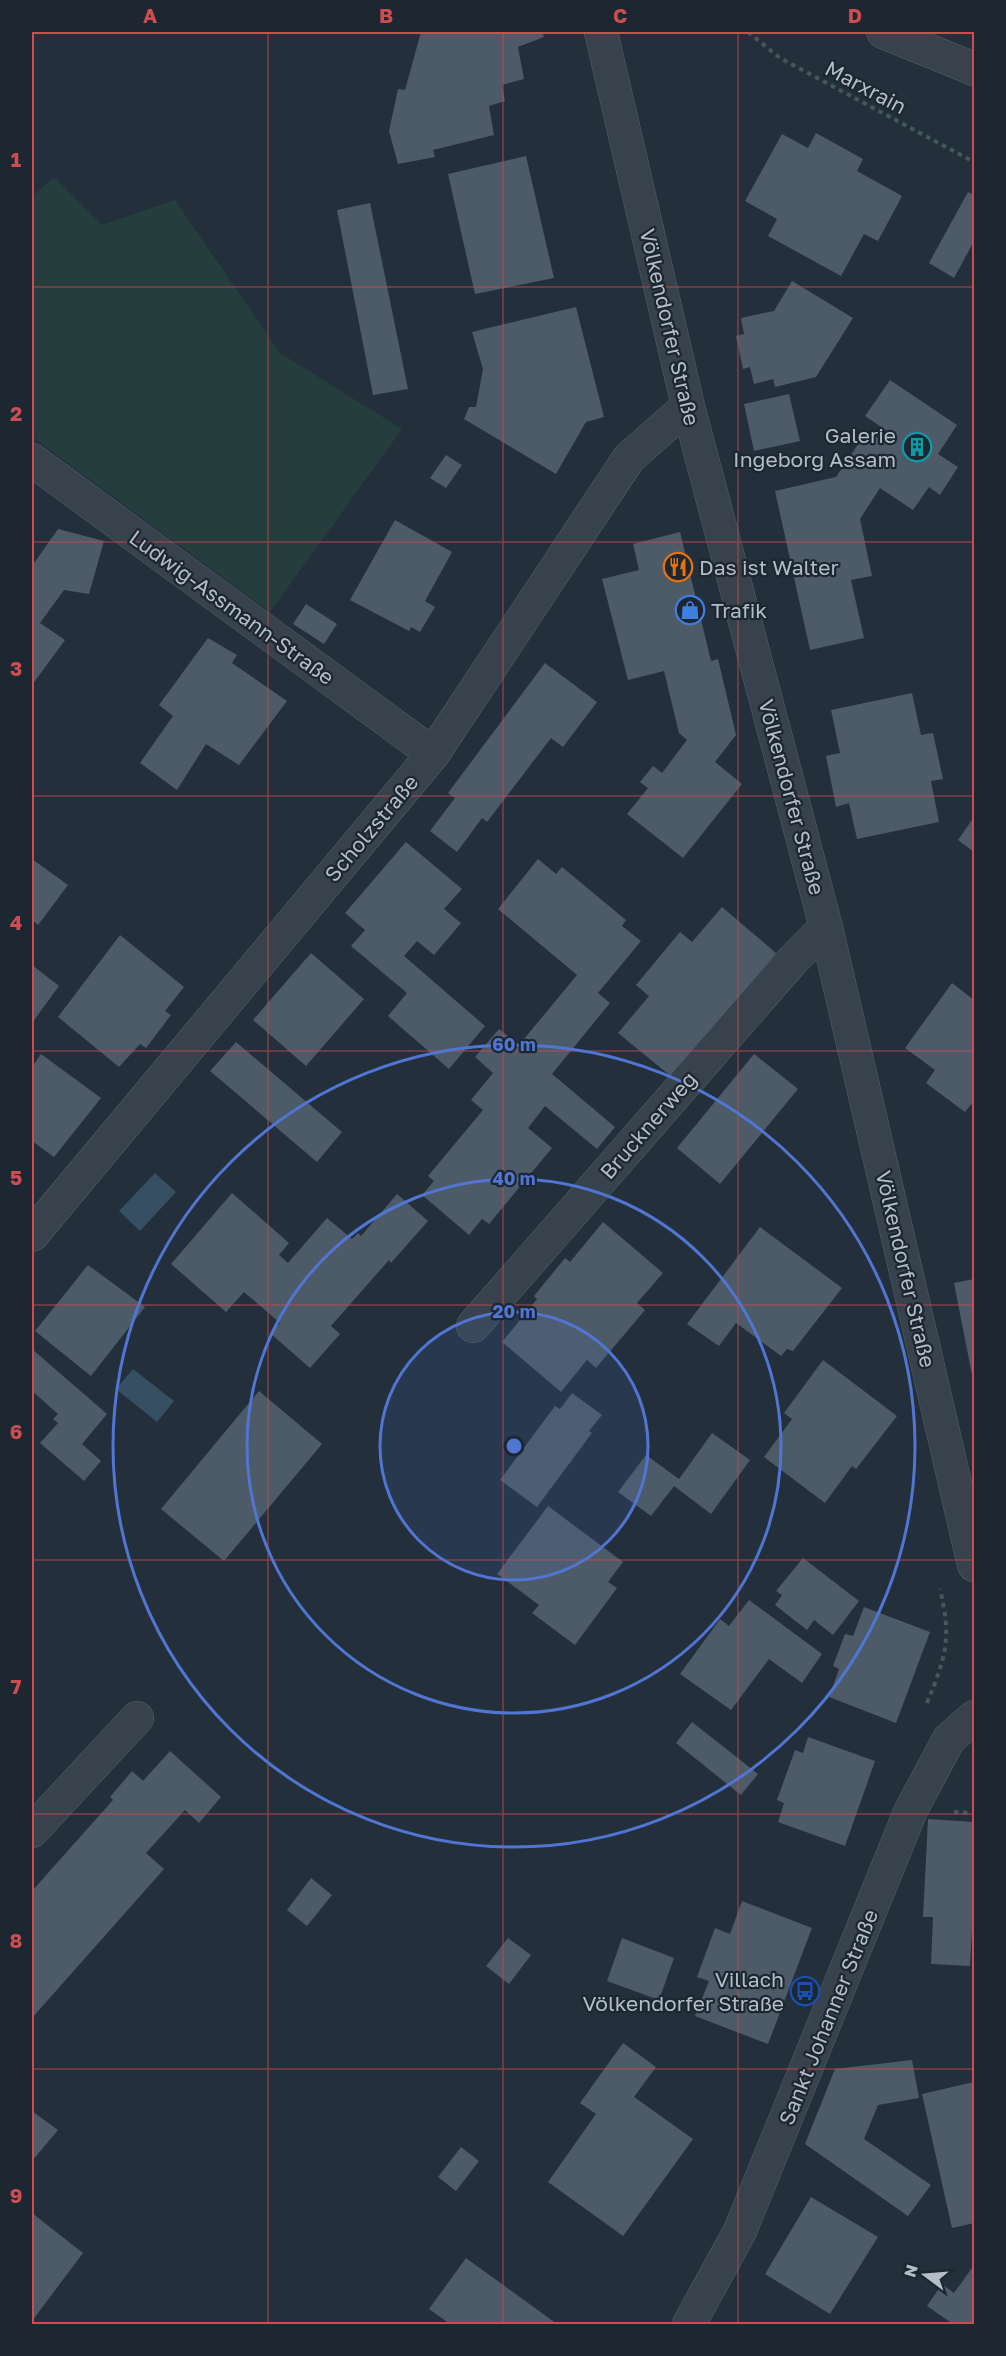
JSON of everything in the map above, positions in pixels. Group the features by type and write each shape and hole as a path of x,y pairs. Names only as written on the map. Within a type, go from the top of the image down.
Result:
{"street":[{"name":"Völkendorfer Straße","path":"601,32 688,406 826,927 975,1565"},
{"path":"883,32 975,69"},
{"name":"Scholzstraße","path":"32,1235 433,754 629,458 688,406"},
{"name":"Ludwig-Assmann-Straße","path":"32,459 433,754"},
{"name":"Brucknerweg","path":"473,1326 793,960 826,927"},
{"name":"Sankt Johanner Straße","path":"689,2325 740,2232 911,1810 949,1739 975,1717"},
{"path":"32,1831 137,1718"}],"path":[{"name":"Marxrain","path":"748,32 780,58 975,162"}],"green space":[{"path":"54,177 102,225 175,200 280,353 402,429 270,612 32,437 32,196"}],"water":[{"path":"155,1173 176,1192 140,1231 119,1211"},
{"path":"133,1369 174,1401 157,1422 116,1389"}],"building":[{"path":"421,32 542,32 544,37 518,47 524,79 502,85 505,101 489,106 494,135 433,150 435,157 398,164 389,131 398,89 405,90"},
{"path":"816,133 863,159 857,171 902,196 878,241 864,234 841,276 768,236 777,219 745,201 782,134 808,148"},
{"path":"526,156 554,278 475,294 448,174"},
{"path":"968,192 974,195 974,241 954,278 929,263"},
{"path":"370,203 408,389 373,395 337,210"},
{"path":"792,281 853,318 816,377 775,387 773,379 754,384 750,367 743,369 736,336 744,334 741,318 774,311"},
{"path":"576,307 604,417 586,422 556,474 464,419 469,407 476,407 483,369 472,332"},
{"path":"890,380 957,425 938,454 958,467 940,495 929,487 913,510 880,488 860,519 872,576 851,580 864,638 810,650 775,491 836,477 867,431 881,440 887,431 865,416"},
{"path":"789,394 800,441 754,451 744,404"},
{"path":"446,455 462,465 446,488 430,478"},
{"path":"395,520 452,552 425,601 435,607 420,632 411,627 409,631 350,600"},
{"path":"58,529 104,541 89,594 64,590 40,623 65,640 32,685 32,566"},
{"path":"680,532 711,661 718,659 736,735 715,762 742,784 683,858 627,814 648,788 640,782 653,766 662,773 687,740 679,733 664,671 628,680 602,579 639,570 633,544"},
{"path":"306,604 337,624 324,644 293,624"},
{"path":"208,638 237,655 232,663 287,701 239,765 206,744 177,790 140,763 173,716 159,705"},
{"path":"545,663 597,702 563,747 551,738 487,822 482,818 457,852 430,831 455,798 448,793"},
{"path":"912,693 921,735 933,733 943,779 931,781 939,822 857,839 849,803 836,807 826,756 840,753 831,710"},
{"path":"974,817 974,852 958,840"},
{"path":"406,842 462,889 444,909 461,923 434,955 417,941 404,956 485,1026 449,1069 388,1016 407,993 351,946 365,930 345,913"},
{"path":"32,859 68,885 38,925 32,920"},
{"path":"538,859 556,874 562,867 626,920 622,926 641,941 598,993 610,1003 552,1074 615,1127 597,1149 545,1106 528,1128 552,1148 489,1224 482,1219 469,1235 422,1195 434,1181 428,1176 483,1110 471,1100 493,1073 475,1057 499,1029 519,1045 577,975 498,909"},
{"path":"722,907 776,953 673,1078 618,1033 649,996 636,985 680,932 692,942"},
{"path":"120,935 184,987 165,1011 171,1015 146,1048 140,1044 119,1067 58,1017"},
{"path":"311,953 364,999 306,1066 253,1020"},
{"path":"32,965 59,986 32,1023"},
{"path":"952,983 974,1000 974,1101 965,1112 926,1083 935,1070 905,1048"},
{"path":"236,1042 342,1132 317,1162 210,1071"},
{"path":"41,1054 101,1098 54,1157 32,1141 32,1067"},
{"path":"754,1054 798,1089 720,1184 677,1148"},
{"path":"232,1193 289,1243 279,1255 288,1263 327,1218 352,1239 358,1233 361,1236 397,1194 428,1221 391,1263 389,1260 331,1326 340,1334 310,1368 270,1333 280,1323 244,1292 226,1312 171,1264"},
{"path":"603,1222 663,1273 637,1303 645,1310 596,1368 587,1360 561,1392 502,1342 537,1299 534,1296 565,1258 570,1262"},
{"path":"760,1227 842,1288 793,1351 787,1349 781,1356 736,1323 719,1346 687,1324"},
{"path":"88,1265 145,1307 91,1376 35,1331"},
{"path":"974,1279 974,1380 973,1380 954,1283"},
{"path":"32,1349 107,1414 82,1444 101,1461 84,1481 40,1443 58,1423 53,1419 58,1414 32,1391"},
{"path":"823,1360 897,1416 856,1469 852,1466 825,1503 764,1457 792,1419 784,1413"},
{"path":"259,1391 322,1444 224,1561 161,1509"},
{"path":"572,1393 602,1415 589,1431 592,1433 537,1507 500,1480 555,1406 560,1409"},
{"path":"712,1433 750,1460 711,1514 674,1486 651,1516 618,1492 646,1455 679,1479"},
{"path":"548,1506 623,1562 608,1582 617,1588 575,1645 532,1613 539,1605 497,1574"},
{"path":"803,1558 859,1601 833,1635 814,1620 807,1630 775,1605 782,1595 776,1591"},
{"path":"749,1600 822,1654 802,1683 769,1659 731,1710 680,1674 720,1619 729,1626"},
{"path":"864,1607 930,1632 896,1723 829,1697 839,1669 833,1666 845,1634 853,1636"},
{"path":"692,1722 758,1774 741,1795 676,1743"},
{"path":"808,1737 875,1761 845,1846 778,1822 784,1803 777,1800 795,1750 803,1753"},
{"path":"170,1751 221,1797 199,1823 185,1810 146,1853 164,1869 32,2018 32,1891 113,1800 110,1797 132,1771 143,1781"},
{"path":"928,1819 974,1822 974,1894 970,1966 931,1964 933,1917 923,1917"},
{"path":"311,1878 332,1895 307,1926 287,1910"},
{"path":"742,1901 812,1928 768,2044 695,2016 709,1981 697,1977 715,1928 730,1934"},
{"path":"508,1938 531,1955 509,1984 486,1966"},
{"path":"622,1938 674,1958 659,2000 607,1981"},
{"path":"623,2043 656,2067 634,2097 693,2139 623,2236 548,2182 596,2114 580,2103"},
{"path":"912,2060 919,2098 878,2105 864,2139 931,2185 908,2216 805,2144 835,2069"},
{"path":"974,2082 974,2223 952,2228 922,2094"},
{"path":"32,2111 58,2130 32,2161"},
{"path":"461,2147 479,2161 456,2191 438,2177"},
{"path":"811,2197 878,2237 830,2314 765,2274"},
{"path":"32,2213 83,2253 32,2321"},
{"path":"466,2258 557,2324 450,2324 429,2309"},
{"path":"972,2268 974,2270 974,2324 953,2324 927,2306 942,2284 954,2293"}],"place":[{"name":"Galerie Ingeborg Assam","path":"917,447"},
{"name":"Das ist Walter","path":"678,567"},
{"name":"Trafik","path":"690,610"},
{"name":"Villach Völkendorfer Straße","path":"805,1991"}]}
